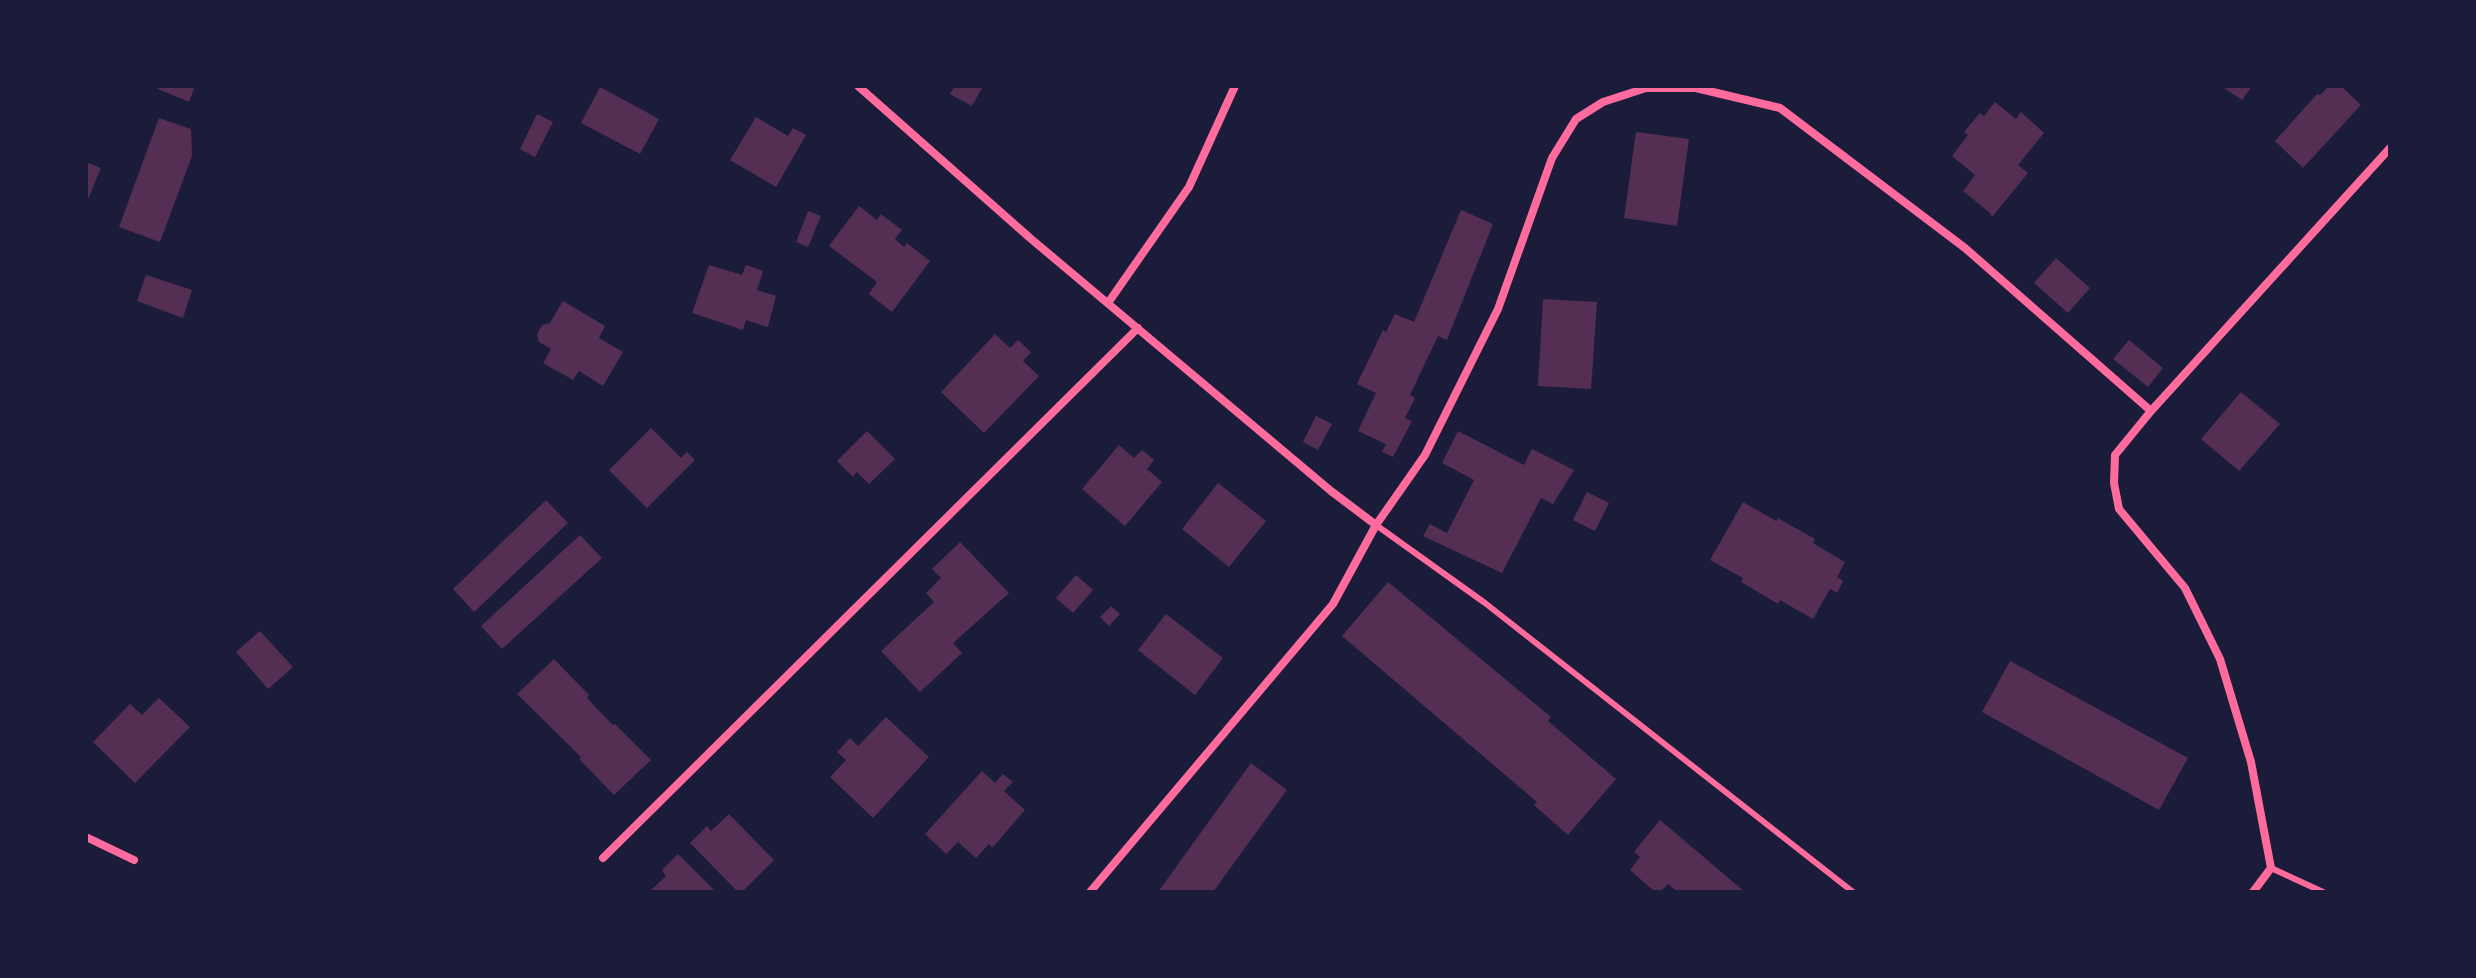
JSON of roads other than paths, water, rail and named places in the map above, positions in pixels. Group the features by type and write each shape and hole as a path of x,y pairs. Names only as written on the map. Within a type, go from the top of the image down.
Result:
{"street":[{"path":"858,86 1030,238 1320,482 1376,525"},
{"path":"1108,303 1189,187 1235,86"},
{"path":"1090,892 1333,604 1376,525 1425,455 1498,309 1552,158 1576,119 1603,102 1646,88 1696,88 1780,108 1965,248 2151,411"},
{"path":"2253,892 2271,868 2251,762 2220,659 2185,588 2119,509 2114,483 2115,455 2151,411 2390,148"},
{"path":"603,858 1138,328"},
{"path":"86,837 134,860"}],"lane":[{"path":"1376,525 1485,603 1853,892"},
{"path":"2271,868 2323,892"}]}
